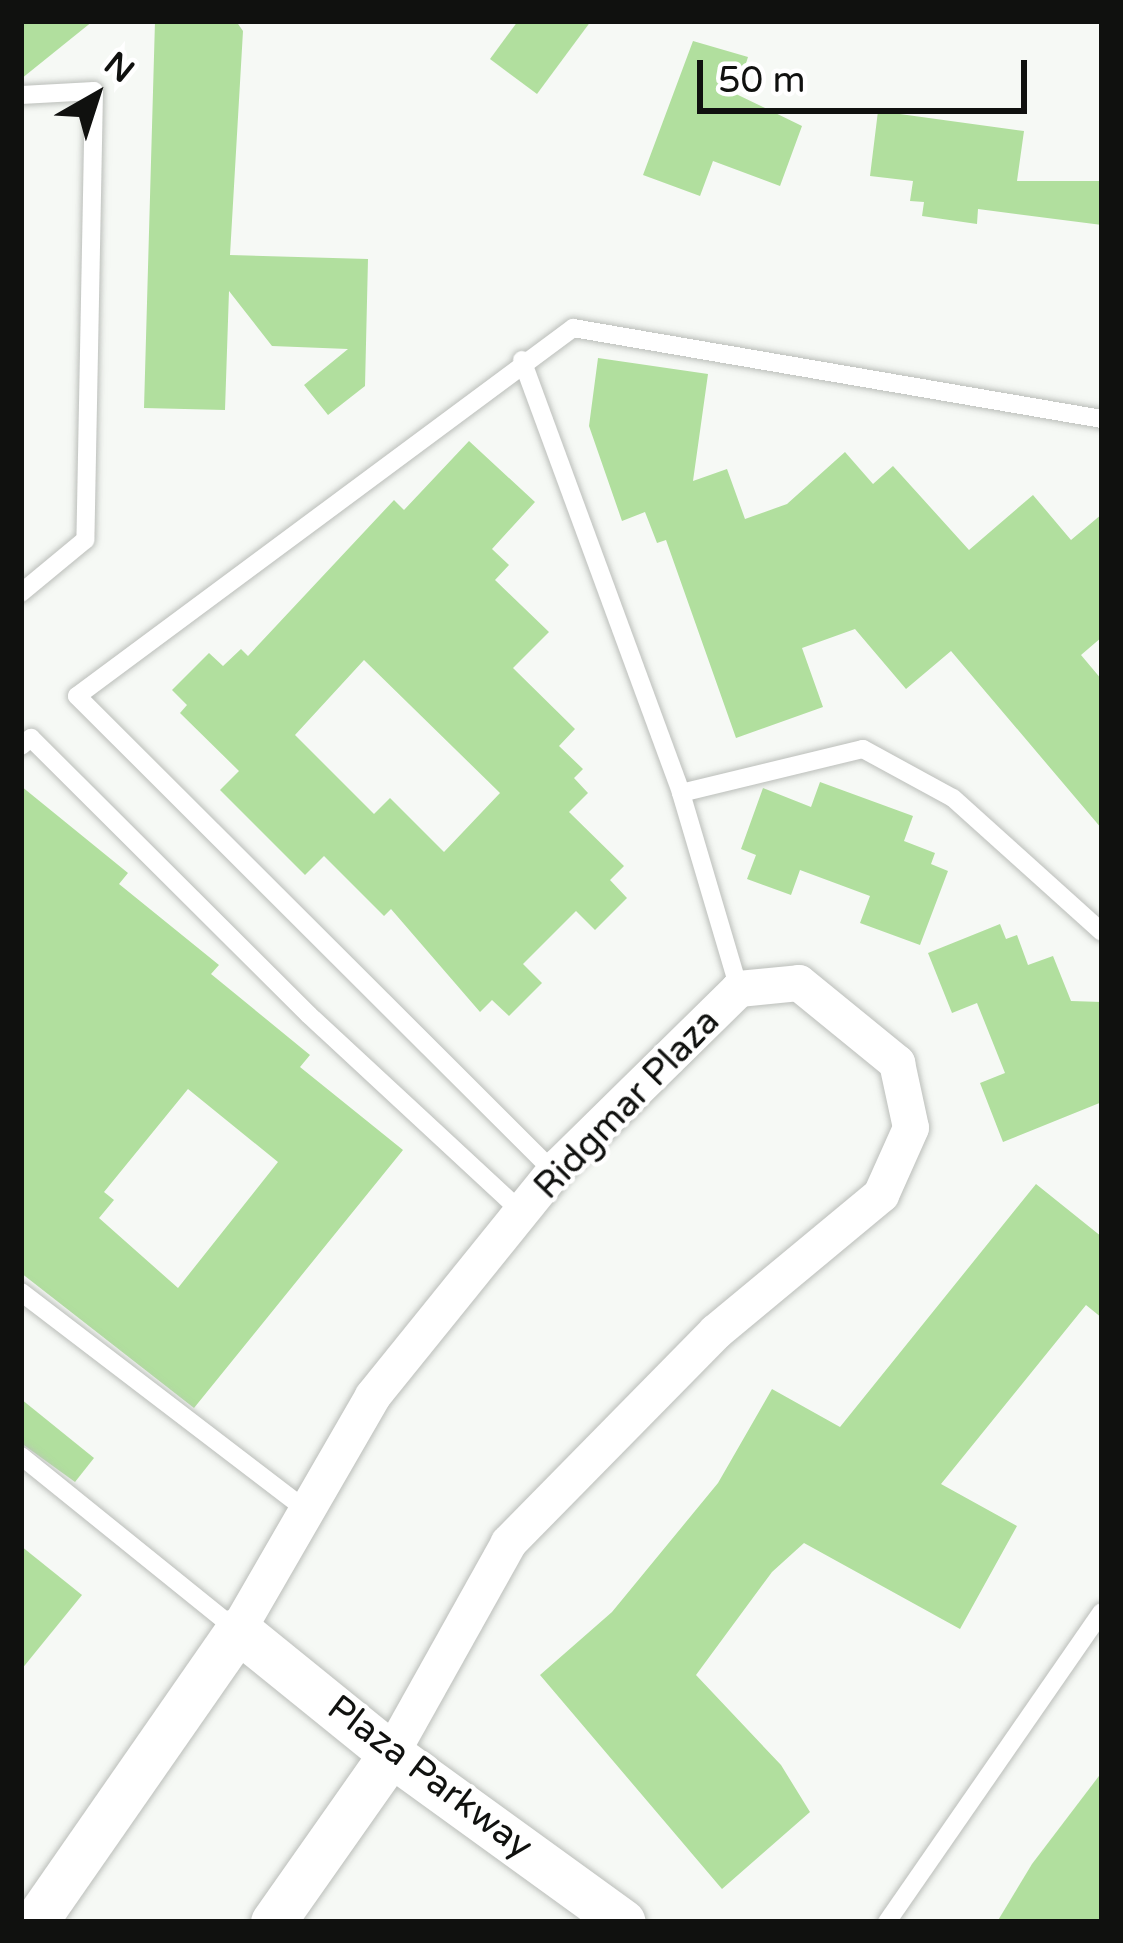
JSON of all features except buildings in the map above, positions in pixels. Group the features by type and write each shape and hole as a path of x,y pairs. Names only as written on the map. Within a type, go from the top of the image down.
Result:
{"street":[{"name":"Ridgmar Plaza","path":"35,1922 238,1630 373,1396 554,1172 739,989 799,983 897,1063 911,1128 881,1195 716,1332 508,1543 392,1754 273,1922"},
{"name":"Plaza Parkway","path":"238,1630 392,1754 623,1922"}],"lane":[{"path":"21,95 94,91 86,540 21,593"},
{"path":"554,1172 77,696 522,361 574,328 1102,418"},
{"path":"522,361 681,793 739,989"},
{"path":"21,746 32,738 309,1015 522,1212"},
{"path":"681,793 863,749 953,798 1102,932"},
{"path":"21,1292 307,1511"},
{"path":"21,1456 238,1630"},
{"path":"886,1922 1102,1612"}]}
